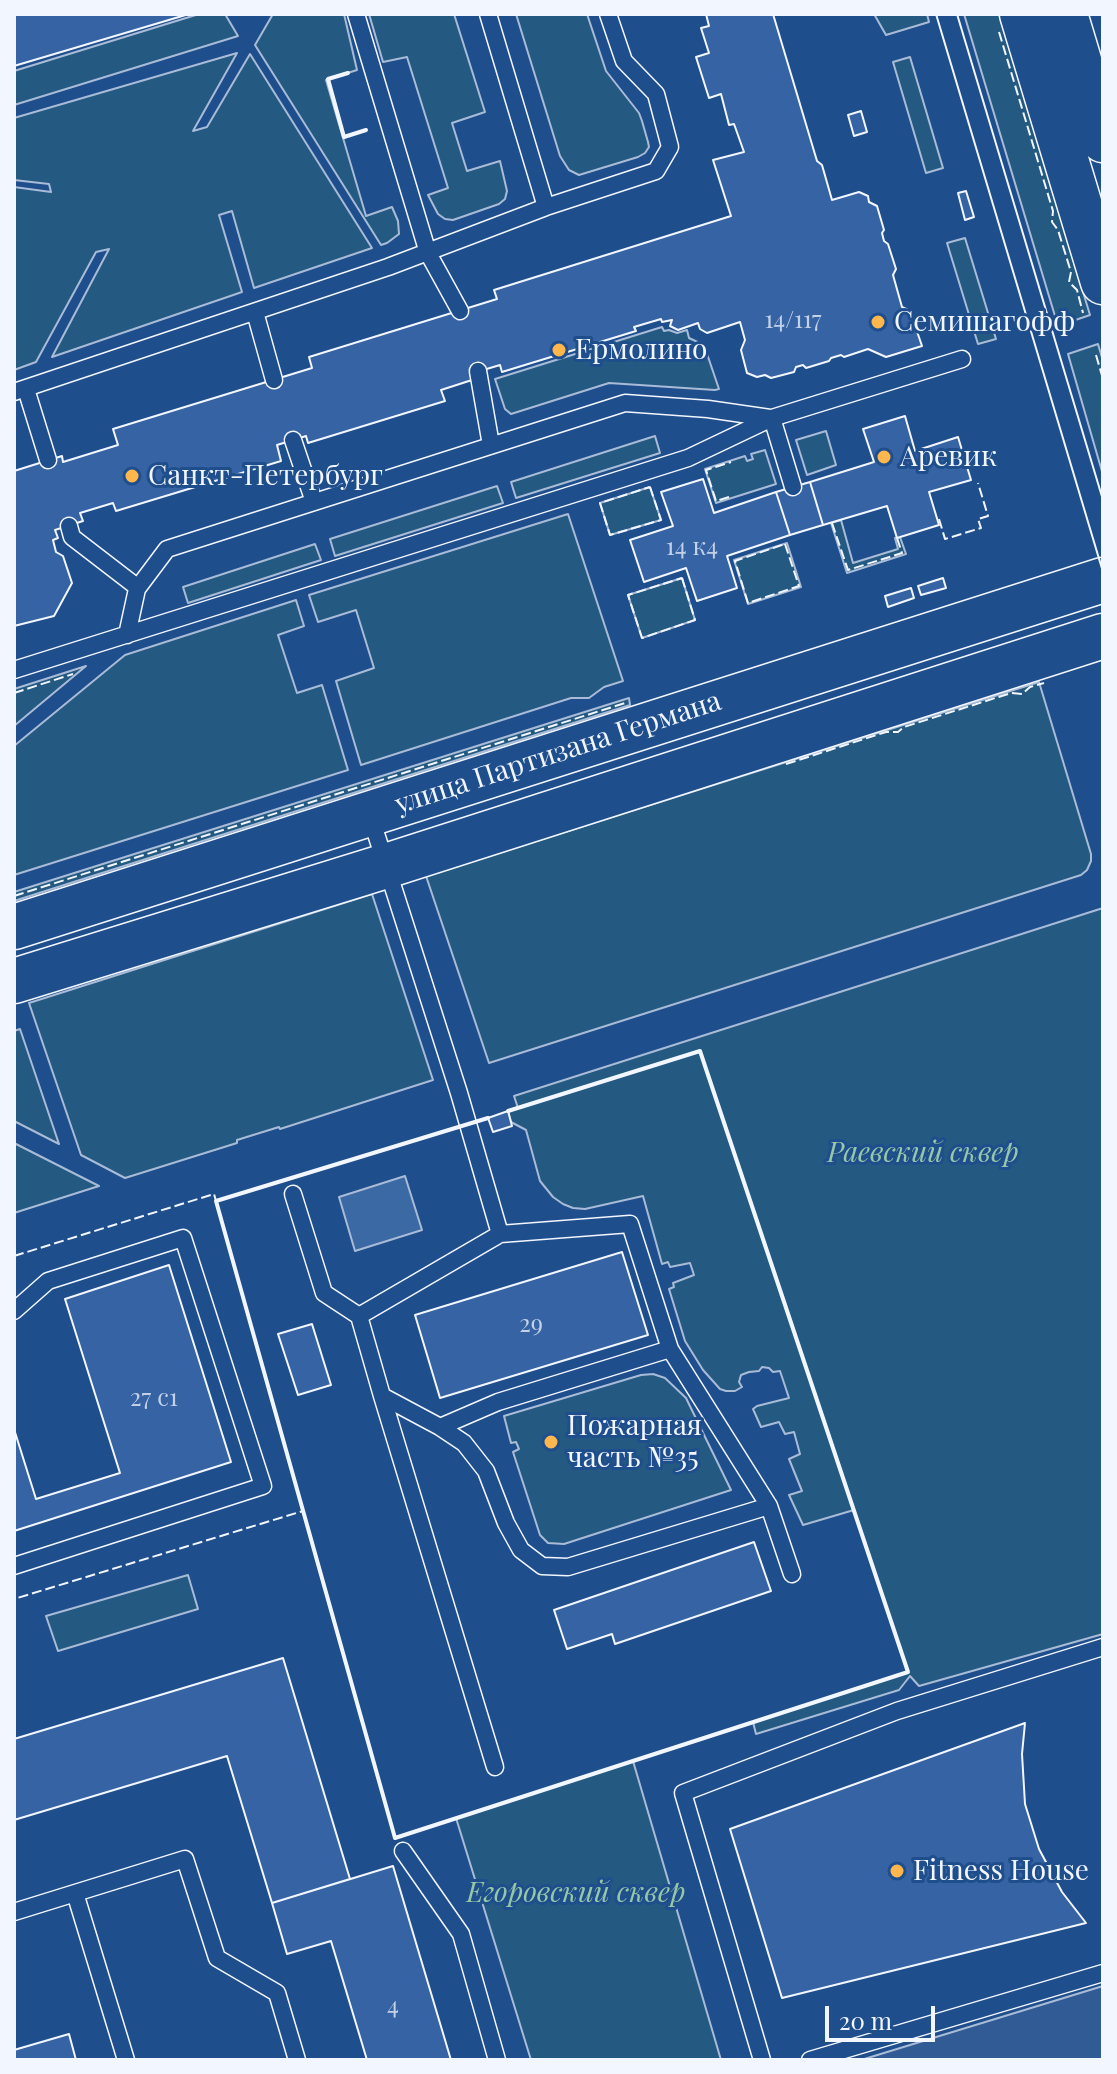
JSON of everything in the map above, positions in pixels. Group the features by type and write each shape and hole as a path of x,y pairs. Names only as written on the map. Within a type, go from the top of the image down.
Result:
{"main road":[{"path":"1022,14 1103,282"},
{"path":"1065,14 1103,140"},
{"name":"улица Партизана Германа","path":"14,927 1103,580"},
{"name":"улица Партизана Германа","path":"14,981 386,866 1103,636"}],"lane":[{"path":"356,14 428,253 460,311"},
{"path":"488,14 546,207"},
{"path":"48,460 20,390 428,253 546,207 656,171 670,147 656,94 624,61 608,14"},
{"path":"255,312 274,380"},
{"path":"14,670 688,458 772,418 962,359"},
{"path":"478,371 491,445"},
{"path":"127,635 137,587 167,549 625,403 708,409 772,418"},
{"path":"772,418 793,487"},
{"path":"293,440 314,502"},
{"path":"69,526 72,537 137,587"},
{"path":"369,813 459,1093 500,1234"},
{"path":"293,1194 324,1293 359,1316 495,1767"},
{"path":"359,1316 500,1234 630,1224 670,1349 769,1506 792,1574"},
{"path":"14,1311 48,1281 183,1238 263,1486 14,1566"},
{"path":"440,1427 498,1402 670,1349"},
{"path":"382,1396 464,1443 486,1471 506,1523 521,1550 542,1566 568,1567 769,1506"},
{"path":"762,2060 683,1793 897,1711 1103,1647"},
{"path":"403,1851 461,1934 497,2060"},
{"path":"14,1912 185,1859 217,1958 277,1993 297,2060"},
{"path":"75,1893 126,2060"},
{"path":"810,2060 1103,1973"}],"green space":[{"path":"199,14 225,14 238,36 14,105 14,71"},
{"path":"273,14 344,14 357,70 326,80 366,216 392,207 398,221 399,234 387,243 381,245 255,45"},
{"path":"369,14 454,14 485,112 452,123 467,171 500,161 507,191 505,199 499,204 453,220 438,214 428,195 448,188 407,57 383,62"},
{"path":"516,14 587,14 606,71 639,113 649,147 645,153 579,175 569,170 560,156"},
{"path":"874,14 927,14 929,22 886,35"},
{"path":"964,14 999,14 1090,315 1058,326"},
{"path":"237,53 193,131 207,127 250,54 372,248 254,288 232,211 219,215 242,292 52,357 109,249 96,252 36,362 14,370 14,187 51,192 49,184 14,180 14,118"},
{"path":"910,57 943,168 926,173 893,62"},
{"path":"965,238 996,339 978,344 947,243"},
{"path":"662,327 664,331 677,333 687,330 689,338 704,345 719,389 609,383 511,414 505,409 495,379"},
{"path":"1098,344 1103,361 1103,475 1068,354"},
{"path":"826,431 836,465 807,475 796,440"},
{"path":"655,436 660,453 516,498 511,482"},
{"path":"765,450 776,484 716,503 705,469 745,456 747,461 753,459 751,454"},
{"path":"497,486 503,503 335,556 330,539"},
{"path":"650,487 661,520 610,535 600,503"},
{"path":"568,514 623,681 604,687 589,698 571,698 361,765 336,681 374,668 356,610 318,622 309,595"},
{"path":"841,520 853,563 898,549 895,538 900,537 906,554 847,573 831,523"},
{"path":"787,543 801,587 748,604 734,560"},
{"path":"315,544 321,560 188,603 183,587"},
{"path":"682,578 695,620 642,638 628,595"},
{"path":"296,600 304,626 278,635 297,693 322,685 348,770 14,875 14,746 125,655"},
{"path":"86,666 14,726 14,689"},
{"path":"1039,682 1091,854 1087,870 1081,875 489,1063 426,876"},
{"path":"629,698 630,705 14,901 14,892"},
{"path":"372,894 433,1080 125,1178 81,1155 29,1003"},
{"name":"Раевский сквер","path":"1103,908 1103,1634 919,1686 910,1676 899,1690 756,1734 753,1722 908,1672 854,1510 803,1525 789,1495 802,1491 789,1459 800,1454 794,1432 785,1434 779,1422 761,1427 753,1409 789,1398 780,1371 773,1372 762,1367 759,1371 741,1375 739,1382 742,1387 735,1391 720,1389 703,1370 685,1341 669,1289 674,1287 673,1283 694,1275 690,1263 670,1267 668,1262 662,1264 643,1196 585,1209 573,1208 553,1197 540,1181 526,1130 511,1122 508,1111 518,1108 514,1096"},
{"path":"20,1029 59,1144 14,1121 14,1031"},
{"path":"14,1143 99,1186 14,1213"},
{"path":"653,1374 665,1378 686,1398 731,1490 564,1544 548,1543 540,1535 513,1452 519,1449 516,1442 511,1443 504,1416"},
{"path":"188,1575 198,1609 58,1651 46,1616"},
{"name":"Егоровский сквер","path":"633,1761 721,2060 531,2060 456,1818"}],"shaded area":[{"path":"405,1176 422,1230 355,1251 339,1197"},
{"path":"1103,1986 1103,2060 861,2060"}],"building":[{"path":"14,14 189,14 14,66"},
{"path":"706,14 773,14 817,161 822,165 832,200 859,192 877,206 884,241 888,244 896,269 893,275 902,307 910,311 922,346 886,357 868,349 806,368 803,365 796,367 794,372 771,378 765,375 757,377 747,373 741,350 745,340 740,322 707,333 700,329 698,323 678,330 670,326 672,320 662,322 661,319 634,327 636,331 502,372 500,365 470,374 472,380 441,390 445,401 308,443 306,436 277,445 281,461 116,511 113,503 80,513 83,521 55,530 58,538 53,540 56,552 63,556 72,583 54,616 14,626 14,471 62,456 63,462 118,445 113,429 312,368 309,357 497,299 494,290 731,216 713,160 744,152 734,124 729,125 721,94 709,98 696,57 709,53 701,28 709,26"},
{"path":"861,111 867,132 854,136 848,115"},
{"path":"966,191 974,217 965,220 958,193"},
{"path":"905,416 915,451 958,437 971,480 929,492 939,525 897,538 887,506 823,525 810,482 874,462 863,429"},
{"path":"703,479 714,513 776,492 790,535 727,556 737,588 697,601 686,568 644,582 630,540 673,526 661,492"},
{"path":"810,482 823,525 790,535 776,492"},
{"path":"943,578 946,588 921,595 918,586"},
{"path":"911,588 914,598 888,607 885,596"},
{"path":"508,1111 512,1126 493,1132 488,1118"},
{"path":"622,1252 648,1335 440,1398 415,1315"},
{"path":"169,1265 231,1462 14,1531 14,1429 36,1499 120,1473 65,1299"},
{"path":"312,1324 331,1385 298,1395 278,1334"},
{"path":"754,1542 771,1591 615,1644 612,1634 567,1649 554,1610"},
{"path":"283,1658 350,1879 272,1903 227,1756 14,1820 14,1739"},
{"name":"Fitness House","path":"1025,1723 1022,1754 1025,1804 1039,1849 1062,1892 1086,1923 782,1998 730,1829"},
{"path":"393,1866 451,2060 367,2060 331,1941 287,1954 272,1903"},
{"path":"69,2034 76,2060 14,2060 14,2050"}],"tram line":[{"path":"936,14 1103,572"},
{"path":"957,14 1103,500"}],"fence":[{"path":"999,32 1053,211 1052,222 1058,230 1071,272 1069,282 1077,290 1083,313"},
{"path":"1096,355 1103,379"},
{"path":"729,497 716,501 706,470 731,462"},
{"path":"939,519 945,539 981,528 978,519 988,516 978,483"},
{"path":"650,487 661,520 610,535 600,503 650,487"},
{"path":"832,523 848,570 902,553 897,538"},
{"path":"785,544 799,586 748,603 735,561 785,544"},
{"path":"682,578 695,620 642,638 628,595 682,578"},
{"path":"14,693 73,674"},
{"path":"786,764 886,732 898,732 904,727 1011,693 1022,694 1030,687 1044,683"},
{"path":"14,896 625,703"},
{"path":"14,1256 214,1194 303,1511 14,1599"}],"wall":[{"path":"348,73 328,79 344,137 366,130"},
{"path":"488,1118 216,1201 395,1838 908,1672 700,1051 508,1111"}],"place":[{"name":"Семишагофф","path":"878,322"},
{"name":"Ермолино","path":"559,350"},
{"name":"Аревик","path":"884,457"},
{"name":"Санкт-Петербург","path":"132,476"},
{"name":"Пожарная часть №35","path":"551,1442"},
{"name":"Fitness House","path":"897,1871"}]}
